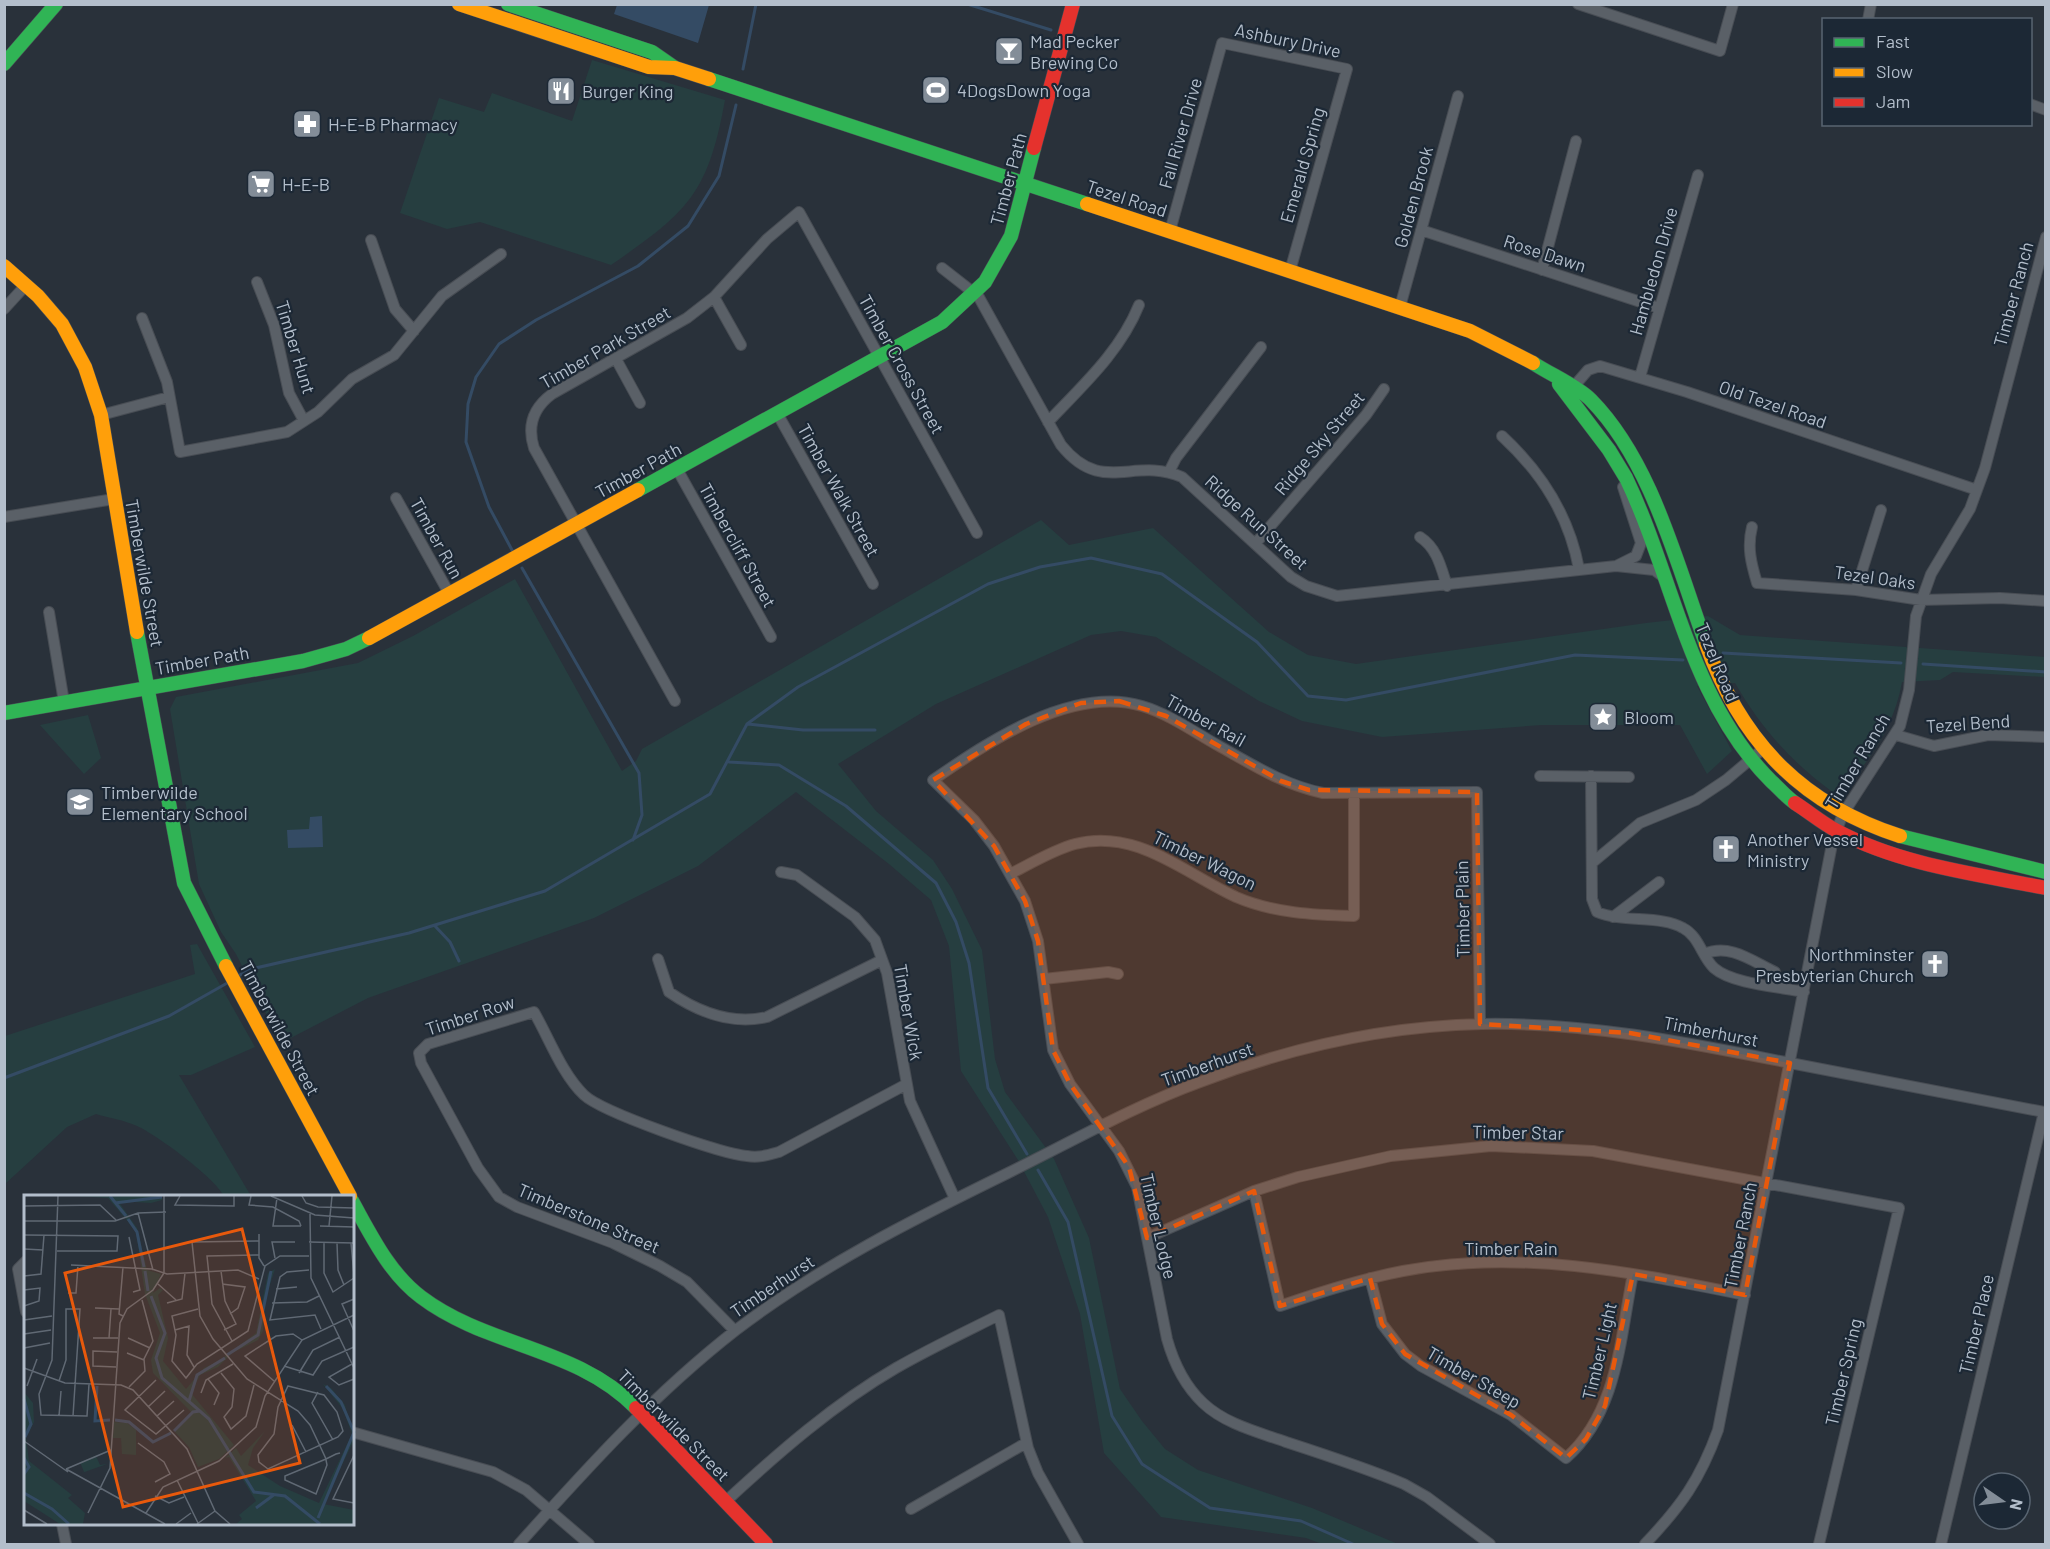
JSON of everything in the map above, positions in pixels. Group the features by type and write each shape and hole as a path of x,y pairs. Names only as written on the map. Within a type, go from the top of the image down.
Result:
{"street":[{"path":"4,64 56,4"},
{"name":"Tezel Road","path":"459,4 498,11 649,67 675,68 1400,307 1490,339 1544,370 1569,391 1615,459 1633,492 1707,691 1727,726 1752,759 1797,803 1836,830 1898,854 2046,888"},
{"name":"Tezel Road","path":"508,4 652,52 675,68"},
{"name":"Timber Path","path":"4,713 303,661 346,649 450,595 942,322 975,292 993,271 1006,248 1073,4"},
{"path":"1578,4 1720,51 1733,4"},
{"name":"Ashbury Drive","path":"1222,43 1347,69"},
{"name":"Fall River Drive","path":"1170,231 1222,43"},
{"name":"Emerald Spring","path":"1290,271 1347,69"},
{"name":"Golden Brook","path":"1400,307 1458,96"},
{"path":"1542,270 1576,141"},
{"name":"Hambledon Drive","path":"1640,377 1698,175"},
{"name":"Timber Park Street","path":"675,701 534,448 530,435 531,423 538,407 545,399 687,318 714,297 767,239 799,212"},
{"name":"Timber Cross Street","path":"799,212 977,533"},
{"name":"Rose Dawn","path":"1421,230 1659,308"},
{"name":"Timber Ranch","path":"1645,1545 1682,1503 1706,1465 1723,1413 1836,830 1843,814 1896,735 1909,690 1914,630 1921,600 1931,574 1970,509 1977,490 2046,237"},
{"path":"371,240 395,309 414,331"},
{"path":"142,318 162,366 180,452 287,432 318,412 352,379 394,355 442,296 501,254"},
{"name":"Timberwilde Street","path":"4,266 46,304 75,346 101,415 179,869 194,907 349,1195"},
{"path":"942,268 975,292 1048,422 1070,456 1077,463 1093,471 1110,473 1169,471 1176,458 1261,347"},
{"name":"Timber Hunt","path":"257,282 274,326 289,393 304,421"},
{"path":"4,309 26,285"},
{"path":"714,297 741,345"},
{"path":"1048,422 1116,348 1133,322 1139,305"},
{"path":"616,359 640,403"},
{"name":"Old Tezel Road","path":"1569,391 1588,370 1600,366 1640,377 1977,490"},
{"name":"Ridge Sky Street","path":"1255,544 1366,415 1384,389"},
{"name":"Tezel Road","path":"1569,391 1590,399 1610,422 1637,464 1652,497 1718,677 1732,704 1764,748 1806,790 1843,814 1908,839 2046,872"},
{"path":"101,415 169,397"},
{"name":"Timber Walk Street","path":"777,413 873,584"},
{"path":"1502,436 1534,468 1556,500 1568,526 1579,569"},
{"path":"1615,459 1641,543 1636,555 1617,566"},
{"name":"Timbercliff Street","path":"677,469 771,637"},
{"name":"Ridge Run Street","path":"1169,471 1190,484 1291,577 1324,594 1337,596 1447,586 1617,566 1630,569 1646,568 1665,578"},
{"path":"4,517 114,498"},
{"name":"Timber Run","path":"396,498 450,595"},
{"path":"1856,590 1881,510"},
{"name":"Tezel Oaks","path":"1752,527 1749,542 1750,560 1756,583 1856,590 1921,600 2000,598 2046,602"},
{"path":"1420,537 1427,541 1437,555 1447,586"},
{"path":"49,612 64,702"},
{"name":"Timber Rail","path":"933,780 960,761 1026,724 1081,703 1112,701 1155,710 1281,781 1297,787 1323,793 1477,792"},
{"name":"Tezel Bend","path":"1896,735 1934,746 1988,735 2046,737"},
{"path":"1592,863 1640,823 1696,800 1764,748"},
{"path":"1540,776 1629,777"},
{"path":"1591,776 1595,909 1613,917 1682,927 1694,938 1709,963 1721,973 1804,992"},
{"name":"Timber Lodge","path":"933,780 974,820 1012,873 1033,924 1044,979 1053,1050 1070,1084 1129,1167 1137,1187 1174,1362 1185,1381 1204,1405 1245,1428 1404,1484 1427,1497 1490,1545"},
{"name":"Timber Plain","path":"1477,792 1480,1024"},
{"name":"Timber Wagon","path":"1012,873 1072,845 1119,841 1146,849 1237,897 1258,904 1310,915 1354,916 1354,793"},
{"name":"Timber Wick","path":"781,872 797,874 855,917 875,940 882,960 905,1085 919,1126 955,1199"},
{"path":"1613,917 1659,882"},
{"path":"1704,954 1724,949 1735,952 1774,972 1777,987"},
{"path":"658,959 669,992 710,1014 746,1020 767,1017 882,960"},
{"path":"1044,979 1108,972 1118,974"},
{"name":"Timber Row","path":"419,1053 428,1044 534,1012 575,1085 598,1105 725,1153 748,1157 779,1152 905,1085"},
{"name":"Timberhurst","path":"519,1545 640,1413 735,1331 802,1283 955,1199 1101,1127 1198,1082 1253,1063 1335,1042 1386,1033 1480,1024 1524,1024 1630,1034 2044,1112"},
{"name":"Timberstone Street","path":"419,1053 421,1063 478,1168 500,1197 517,1207 613,1243 660,1266 687,1282 735,1331"},
{"name":"Timber Place","path":"1941,1545 2044,1112"},
{"name":"Timber Star","path":"1147,1238 1254,1191 1333,1167 1391,1156 1491,1146 1593,1151 1899,1208"},
{"name":"Timber Rain","path":"1254,1191 1280,1306 1370,1278 1426,1268 1486,1262 1556,1264 1633,1274 1745,1296"},
{"name":"Timberwilde Street","path":"354,1204 385,1258 422,1298 468,1324 582,1367 614,1387 766,1545"},
{"name":"Timber Spring","path":"1818,1545 1899,1208"},
{"path":"22,1265 24,1288"},
{"name":"Timber Light","path":"1566,1458 1590,1433 1605,1406 1633,1274"},
{"name":"Timber Steep","path":"1370,1278 1382,1324 1405,1354 1421,1366 1511,1415 1566,1458"},
{"path":"725,1502 768,1462 826,1415 895,1369 999,1315 1026,1443 1038,1473 1078,1545"},
{"path":"354,1433 493,1472 526,1490 589,1545"},
{"path":"911,1509 1026,1443"},
{"path":"62,1525 66,1545"}],"highlighted area":[{"path":"1119,701 1166,716 1281,781 1309,790 1477,792 1480,1024 1630,1033 1790,1063 1745,1295 1633,1274 1605,1406 1586,1439 1566,1458 1511,1415 1405,1354 1382,1324 1370,1278 1280,1306 1254,1191 1147,1238 1129,1167 1070,1084 1053,1050 1038,941 1025,901 994,846 933,780 1026,724 1081,703"}],"green space":[{"path":"592,60 725,100 711,158 702,180 690,198 659,230 611,265 480,222 447,229 400,213 439,98 484,112 492,93 572,121"},
{"path":"1041,520 1069,545 1153,528 1269,632 1308,655 1356,664 1708,616 1740,635 2046,657 2045,677 1953,672 1940,680 1902,682 1893,713 1880,741 1843,792 1834,793 1778,744 1735,683 1697,686 1732,751 1707,774 1680,725 1542,725 1382,737 1302,721 1259,701 1156,637 1121,631 1091,635 936,704 838,764 876,811 933,860 952,889 982,950 995,1059 1005,1092 1054,1159 1089,1238 1120,1389 1142,1421 1165,1449 1198,1470 1312,1508 1398,1544 1322,1544 1306,1538 1161,1517 1104,1453 1080,1314 1048,1217 1018,1160 961,1071 949,946 931,900 889,864 796,792 698,866 594,918 368,998 281,1043 236,954 221,932 199,884 170,709 176,697 358,663 413,636 515,579 622,771 636,761 642,749"},
{"path":"88,715 101,758 84,774 40,725"},
{"path":"197,944 255,1047 191,1075 179,1075 250,1195 223,1195 209,1178 158,1138 132,1124 96,1114 67,1127 5,1184 5,1036 195,974 190,945"}],"water":[{"path":"617,4 709,5 698,43 614,14"},
{"path":"322,816 323,847 288,848 287,830 309,829 310,817"}],"waterway":[{"path":"743,69 756,4"},
{"path":"967,4 1051,30"},
{"path":"512,550 489,507 466,442 468,404 476,377 499,344 536,320 638,266 688,226 719,176 736,105"},
{"path":"237,977 247,970 409,933 545,891 710,794 747,724 798,687 988,584 1040,567 1091,558 1162,574 1257,642 1308,696 1346,700 1575,655 1683,660"},
{"path":"522,568 639,773 642,815 633,840"},
{"path":"1723,653 1901,663"},
{"path":"1923,664 2046,672"},
{"path":"748,724 803,730 875,730"},
{"path":"729,762 779,765 846,806 936,883 956,922 969,963 988,1088 1027,1154"},
{"path":"435,926 450,942 459,961"},
{"path":"4,1078 169,1016 229,982"},
{"path":"1038,1170 1068,1222 1112,1416 1142,1464 1210,1508 1301,1521 1353,1544"}],"traffic: fast":[{"path":"4,64 56,4"},
{"path":"508,4 652,52 675,68"},
{"path":"709,79 1087,204"},
{"path":"638,490 942,322 985,282 1011,236 1034,148"},
{"path":"1533,363 1571,385 1591,400 1631,453 1647,484 1673,548 1706,644"},
{"path":"1559,384 1609,450 1626,478 1643,516 1686,636 1720,713 1743,749 1771,781 1795,803"},
{"path":"137,632 184,883 226,966"},
{"path":"4,713 303,661 346,649 369,638"},
{"path":"1900,836 2046,872"},
{"path":"354,1205 390,1265 399,1277 421,1297 447,1314 474,1327 587,1372 613,1388 636,1408"}],"traffic: slow":[{"path":"459,4 649,67 675,68 709,79"},
{"path":"1087,204 1470,331 1533,363"},
{"path":"4,266 38,296 62,324 85,367 101,415 137,632"},
{"path":"369,638 638,490"},
{"path":"1706,644 1720,679 1737,710 1757,739 1779,764 1804,787 1833,806 1865,823 1900,836"},
{"path":"226,966 349,1195"}],"traffic: jam":[{"path":"1034,148 1073,4"},
{"path":"1795,803 1837,831 1887,852 1939,867 2046,888"},
{"path":"636,1408 766,1544"}],"place":[{"name":"Mad Pecker Brewing Co","path":"1009,51"},
{"name":"4DogsDown Yoga","path":"936,90"},
{"name":"Burger King","path":"561,91"},
{"name":"H-E-B Pharmacy","path":"307,124"},
{"name":"H-E-B","path":"261,184"},
{"name":"Bloom","path":"1603,717"},
{"name":"Timberwilde Elementary School","path":"80,802"},
{"name":"Another Vessel Ministry","path":"1726,849"},
{"name":"Northminster Presbyterian Church","path":"1935,964"}]}
